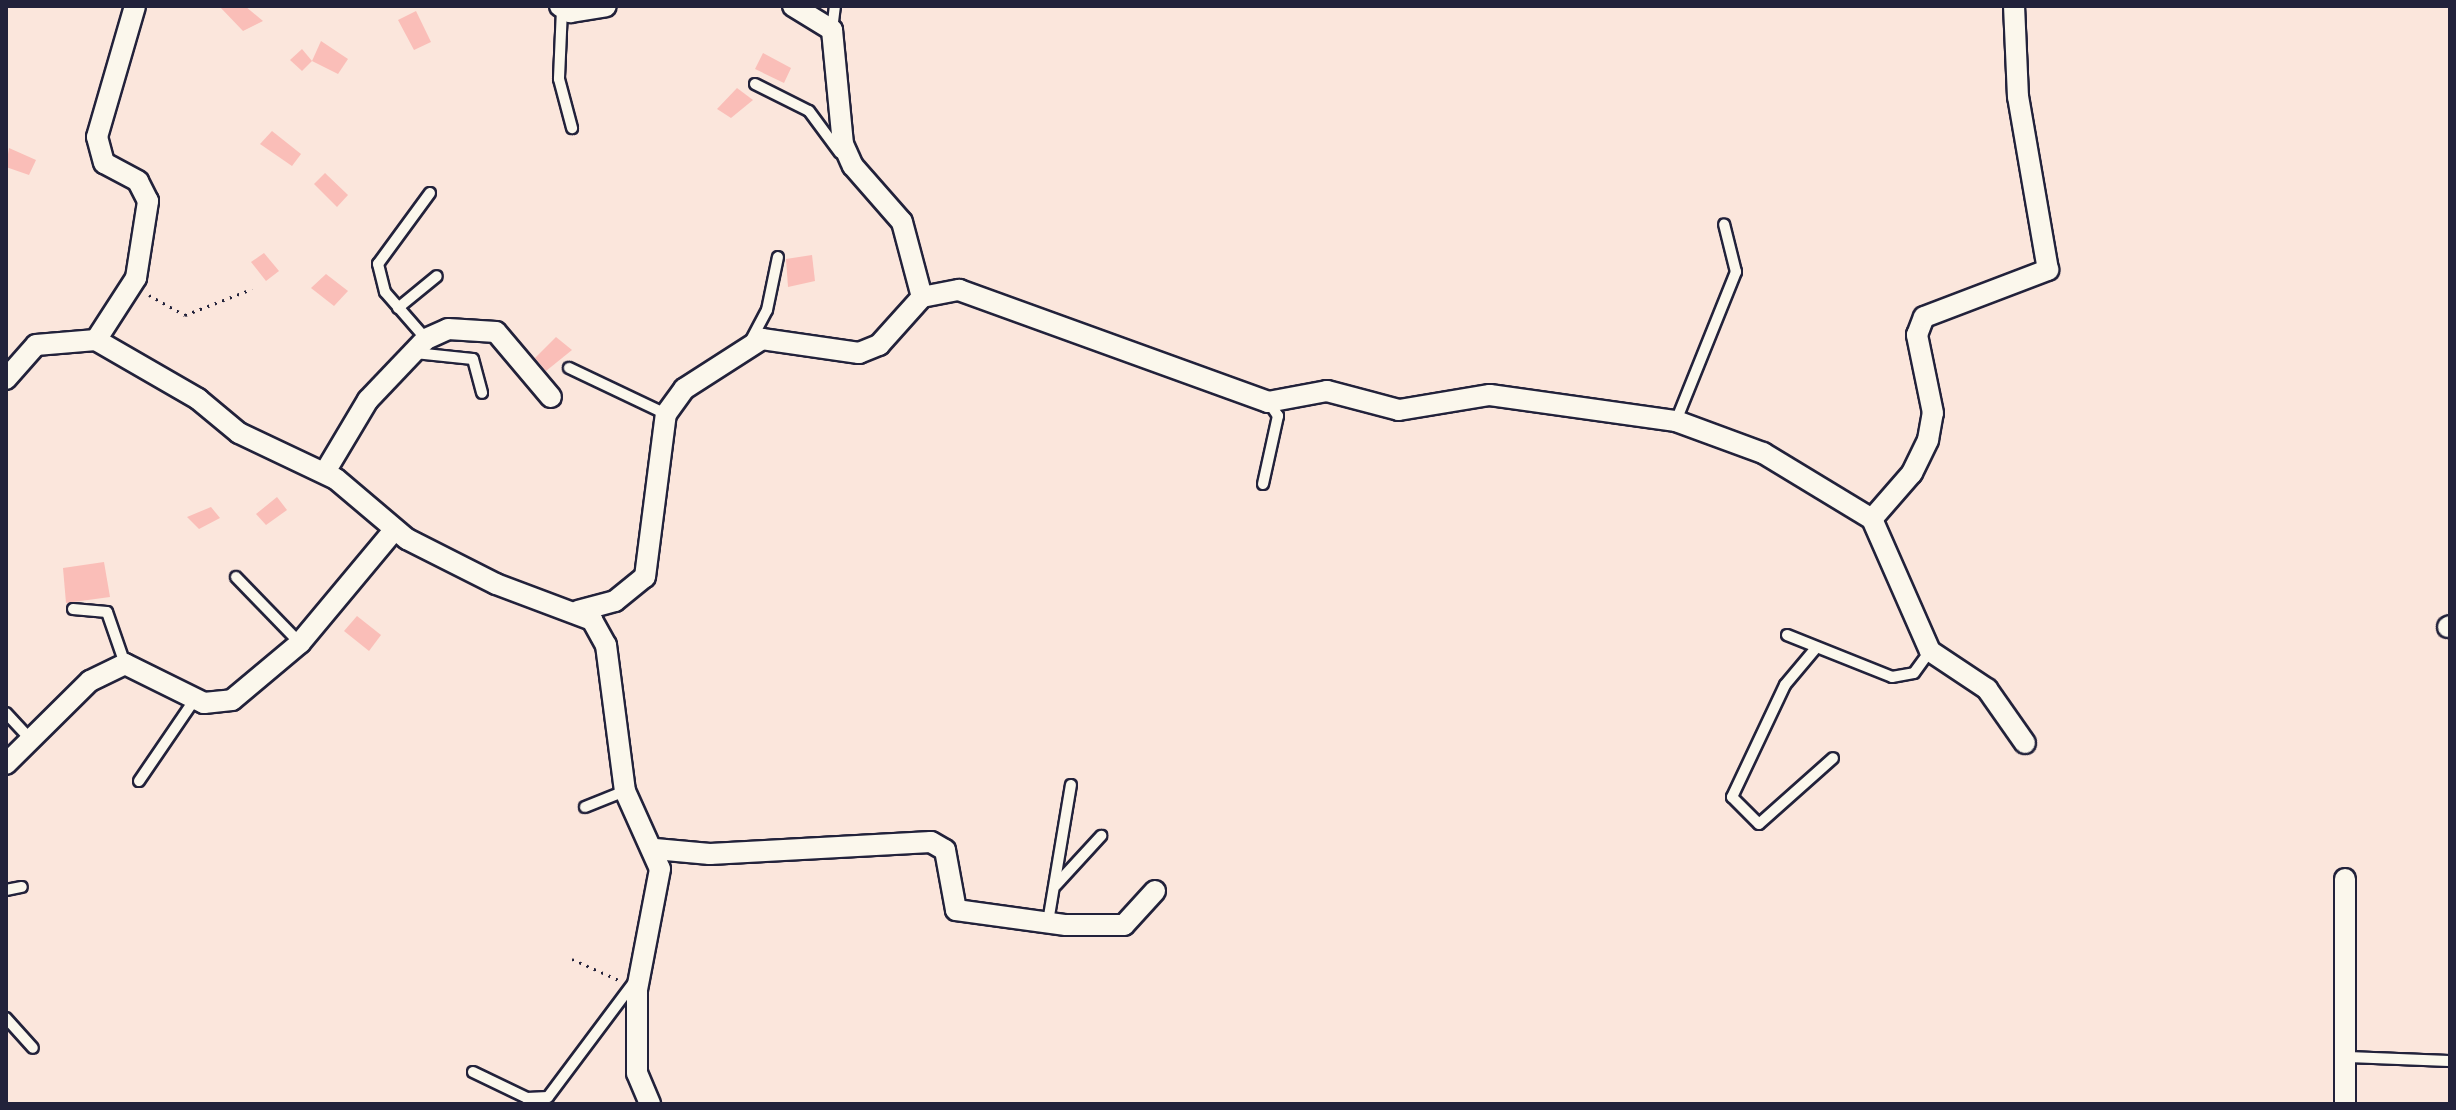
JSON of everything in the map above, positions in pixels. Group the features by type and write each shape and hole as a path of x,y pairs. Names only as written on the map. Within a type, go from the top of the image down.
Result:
{"street":[{"path":"96,340 132,286 146,189 104,163 97,137 135,6"},
{"path":"561,8 606,6"},
{"path":"793,6 832,30 838,123 853,166 902,222 922,297"},
{"path":"1872,519 1912,473 1928,440 1933,413 1917,335 1924,317 2048,270 2018,97 2014,6"},
{"path":"578,611 615,601 645,577 666,414 684,389 749,344 775,338 859,353 879,345 922,297 959,290 1268,402 1327,391 1399,410 1470,394 1676,421 1792,467 1872,519 1930,651 1987,689 2025,743"},
{"path":"325,472 368,400 420,346 448,329 496,332 551,397"},
{"path":"6,379 36,345 96,340 198,399 239,433 325,472 394,530 479,577 578,611 606,645 625,791 655,849 661,887 634,979 646,1103"},
{"path":"6,764 90,681 125,664 195,699 232,700 300,643 394,530"},
{"path":"655,849 785,852 931,842 945,850 956,910 1048,922 1124,925 1155,891"},
{"path":"2345,879 2345,1104"}],"lane":[{"path":"832,30 835,6"},
{"path":"561,8 559,79 572,128"},
{"path":"755,84 809,111 853,166"},
{"path":"430,193 378,264 420,346 473,359 482,393"},
{"path":"1676,421 1736,272 1724,224"},
{"path":"749,344 767,310 778,257"},
{"path":"398,308 437,276"},
{"path":"569,368 666,414"},
{"path":"1263,484 1278,416 1268,402"},
{"path":"236,577 300,643"},
{"path":"73,609 107,612 125,664"},
{"path":"1787,635 1892,677 1914,673 1930,651"},
{"path":"1816,648 1785,685 1732,797 1759,824 1833,758"},
{"path":"139,781 195,699"},
{"path":"6,713 31,740"},
{"path":"1048,922 1071,785"},
{"path":"585,807 625,791"},
{"path":"1055,887 1101,836"},
{"path":"6,890 22,887"},
{"path":"473,1072 527,1098 548,1097 634,979"},
{"path":"6,1018 33,1048"},
{"path":"2347,1057 2450,1061"}],"path":[{"path":"132,286 185,315 252,289"},
{"path":"572,959 634,979"}],"building":[{"path":"219,6 245,6 263,21 243,31"},
{"path":"416,11 431,42 414,50 398,20"},
{"path":"321,41 348,59 338,74 312,61"},
{"path":"302,49 312,61 302,71 290,60"},
{"path":"763,53 791,68 784,83 755,69"},
{"path":"737,88 753,100 731,118 717,109"},
{"path":"272,131 301,154 292,166 260,144"},
{"path":"9,148 36,160 29,175 6,167"},
{"path":"325,173 348,195 337,207 314,184"},
{"path":"264,253 279,271 266,281 251,262"},
{"path":"812,255 815,281 788,287 786,259"},
{"path":"326,274 348,291 334,306 311,288"},
{"path":"556,337 572,350 546,371 535,358"},
{"path":"277,497 287,510 266,525 256,514"},
{"path":"211,507 220,518 199,529 187,517"},
{"path":"104,562 110,597 66,603 63,568"},
{"path":"357,616 381,635 369,651 344,631"}]}
